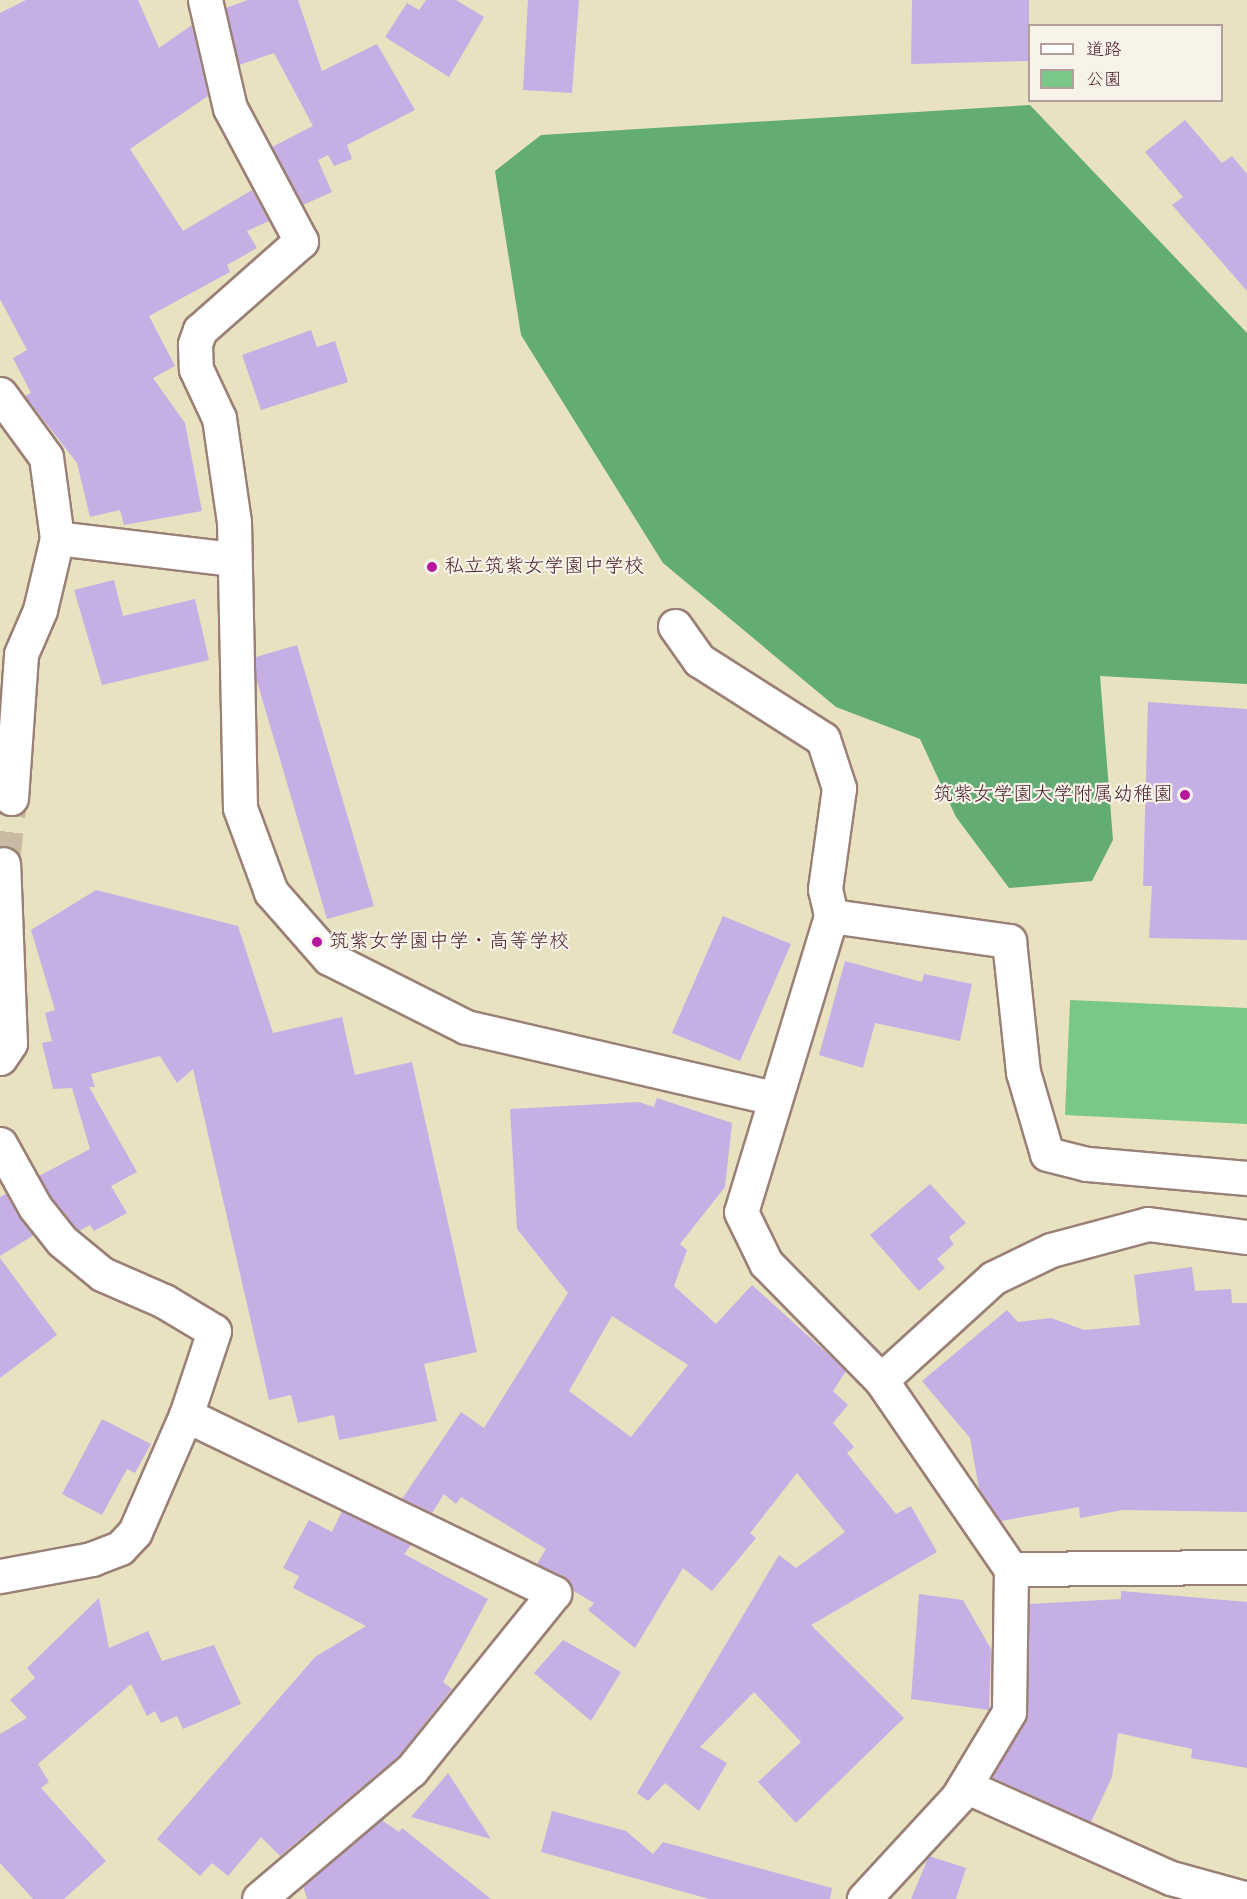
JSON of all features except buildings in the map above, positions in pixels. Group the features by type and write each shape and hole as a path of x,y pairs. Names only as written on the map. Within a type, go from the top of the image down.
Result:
{"street":[{"path":"205,0 230,108 301,241 200,330 196,369 219,418 234,522 240,808 271,892 329,958 466,1027 774,1098"},
{"path":"0,394 46,457 57,537 40,610 21,654 11,798"},
{"path":"57,537 234,559"},
{"path":"675,626 699,660 823,739 839,788 825,890 831,916 741,1212 766,1263 880,1380 1011,1569 1009,1712 965,1786 864,1899"},
{"path":"0,1058 10,1043 3,864"},
{"path":"831,916 1010,941 1023,1072 1047,1154 1087,1164 1247,1178"},
{"path":"0,1144 35,1208 62,1241 102,1274 164,1301 213,1331 186,1415 135,1532 120,1548 0,1576"},
{"path":"880,1380 993,1278 1051,1250 1148,1224 1200,1227 1247,1237"},
{"path":"186,1415 555,1593 411,1770 259,1899"},
{"path":"1011,1569 1247,1567"},
{"path":"965,1786 1171,1878 1247,1899"}],"green space":[{"path":"1030,105 1247,333 1247,684 1100,676 1113,840 1092,881 1009,888 956,817 920,739 836,707 663,563 521,335 495,171 541,135"},
{"path":"1070,1000 1247,1008 1247,1124 1065,1115"}],"tunnel":[{"path":"3,864 11,798"}],"place":[{"name":"私立筑紫女学園中学校","path":"432,567"},
{"name":"筑紫女学園大学附属幼稚園","path":"1185,795"},
{"name":"筑紫女学園中学・高等学校","path":"317,942"}]}
